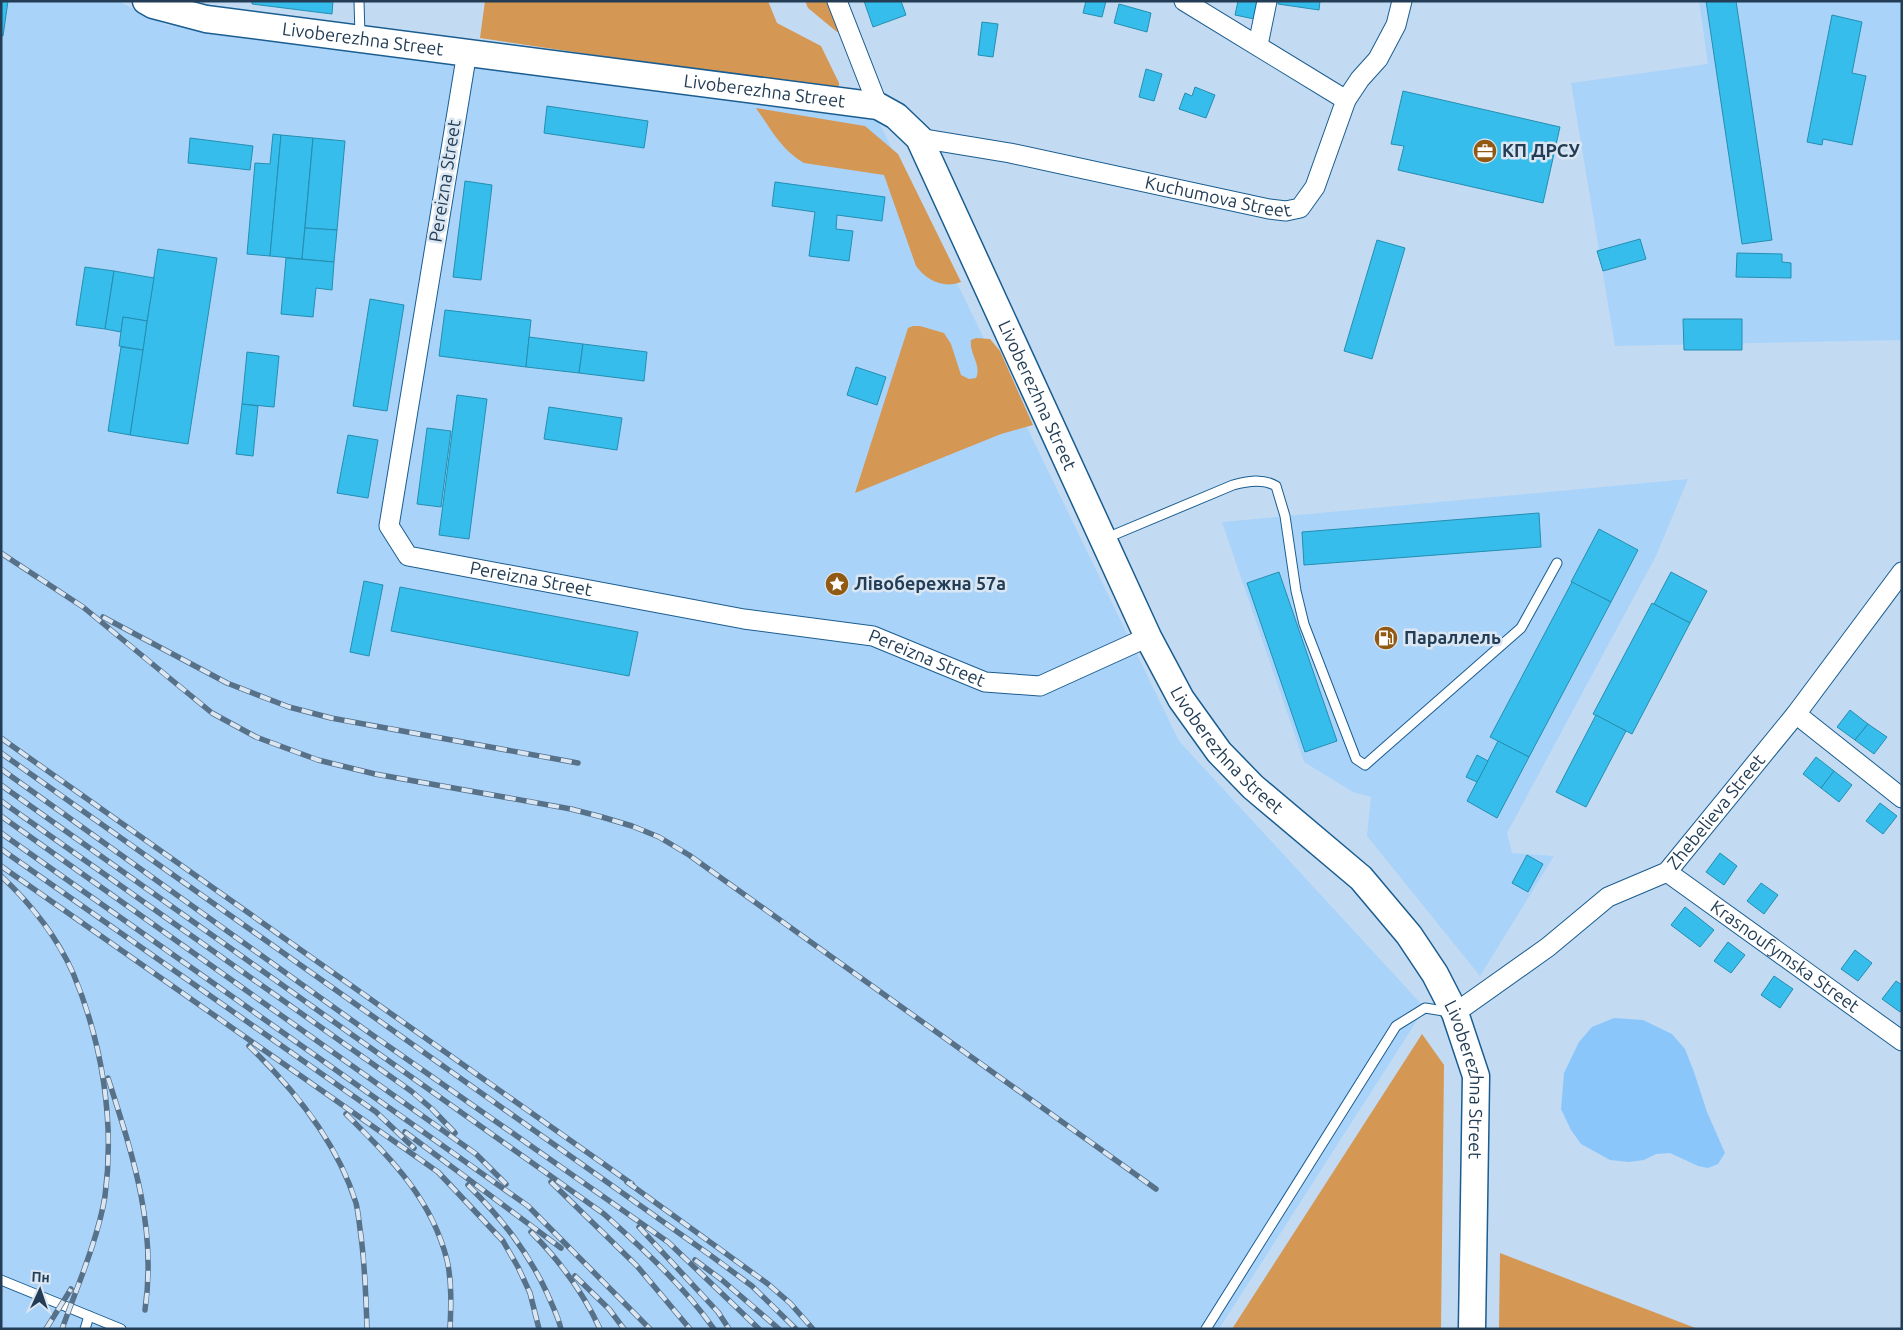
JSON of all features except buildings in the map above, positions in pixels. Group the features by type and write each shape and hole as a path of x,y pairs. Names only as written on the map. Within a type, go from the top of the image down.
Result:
{"main road":[{"name":"Livoberezhna Street","path":"146,1 153,6 206,19 878,106 896,116 919,138 1148,637 1181,699 1219,752 1253,787 1361,878 1409,935 1435,974 1455,1013 1476,1076 1472,1329"}],"street":[{"path":"837,1 878,106"},
{"path":"1184,1 1346,100"},
{"path":"1258,45 1267,1"},
{"name":"Kuchumova Street","path":"919,138 1010,153 1269,209 1286,211 1300,208 1315,187 1346,100 1360,79 1378,59 1396,25 1402,1"},
{"name":"Pereizna Street","path":"467,52 389,526 408,556 744,619 873,636 985,682 1040,686 1148,637"},
{"name":"Zhebelieva Street","path":"1455,1013 1548,947 1608,897 1667,872 1796,714 1902,572"},
{"path":"1796,714 1902,798"},
{"name":"Krasnoufymska Street","path":"1667,872 1902,1041"}],"lane":[{"path":"359,1 360,38"},
{"path":"1104,539 1233,485 1255,481 1270,482 1276,486 1285,516 1296,591 1304,624 1356,760 1365,765 1521,628 1557,563"},
{"path":"1206,1329 1396,1026 1425,1008 1455,1013"},
{"path":"1,1280 120,1329"},
{"path":"85,1329 89,1316"}],"shaded area":[{"path":"1,1 118,1 166,25 878,120 1179,741 1425,1008 1219,1329 1,1329"},
{"path":"485,1 768,1 777,23 821,46 839,83 839,88 831,90 480,38"},
{"path":"805,1 827,1 840,31 837,32 808,8"},
{"path":"1699,1 1902,1 1902,340 1615,346 1571,83 1708,64"},
{"path":"756,108 865,126 898,154 961,282 942,284 936,282 916,266 884,175 804,163 783,146"},
{"path":"920,326 944,333 951,344 961,375 969,379 976,378 977,373 977,364 971,340 976,338 990,339 1000,351 1033,425 1001,434 855,493 908,328"},
{"path":"1688,479 1656,556 1507,833 1512,853 1554,856 1480,976 1367,836 1371,797 1353,792 1304,762 1222,522"},
{"path":"1614,1018 1643,1020 1672,1034 1685,1049 1707,1112 1725,1153 1718,1164 1708,1168 1698,1166 1670,1153 1656,1154 1644,1160 1629,1162 1610,1160 1581,1144 1571,1130 1561,1109 1564,1073 1579,1042 1592,1027"},
{"path":"1422,1034 1444,1065 1441,1329 1232,1329"},
{"path":"1500,1253 1698,1329 1499,1329"}],"railway":[{"path":"1,553 83,607 212,713 256,737 318,760 375,774 571,809 632,826 659,837 689,855 1156,1189"},
{"path":"103,617 227,683 289,707 331,718 578,763"},
{"path":"1,738 632,1184"},
{"path":"1,753 710,1255 752,1286 796,1329"},
{"path":"1,769 371,1034 668,1242 759,1329"},
{"path":"1,785 604,1214 648,1254 676,1283 714,1329"},
{"path":"1,801 411,1091 455,1133"},
{"path":"1,816 476,1154 506,1184"},
{"path":"1,833 528,1206 650,1329"},
{"path":"1,849 376,1112 414,1148"},
{"path":"1,866 438,1172 503,1241 530,1293 539,1329"},
{"path":"1,876 42,921 67,960 92,1026 104,1082 108,1139 108,1168 105,1196 92,1246 62,1329"},
{"path":"249,1046 298,1098 326,1138 348,1181 357,1206 362,1241 367,1329"},
{"path":"108,1078 134,1164 145,1221 148,1250 145,1310"},
{"path":"346,1114 393,1163 420,1198 431,1217 440,1237 449,1268 451,1294 450,1329"},
{"path":"405,1132 561,1248"},
{"path":"551,1182 637,1266 690,1329"},
{"path":"627,1182 768,1284 790,1303 813,1329"},
{"path":"468,1185 502,1222 522,1249 547,1293 561,1329"},
{"path":"639,1227 718,1312 729,1329"},
{"path":"531,1232 570,1277 600,1329"},
{"path":"695,1260 722,1280 779,1329"},
{"path":"575,1276 609,1309 624,1329"},
{"path":"46,1329 71,1289"}],"place":[{"name":"КП ДРСУ","path":"1485,151"},
{"name":"Лівобережна 57а","path":"837,584"},
{"name":"Параллель","path":"1386,638"}]}
